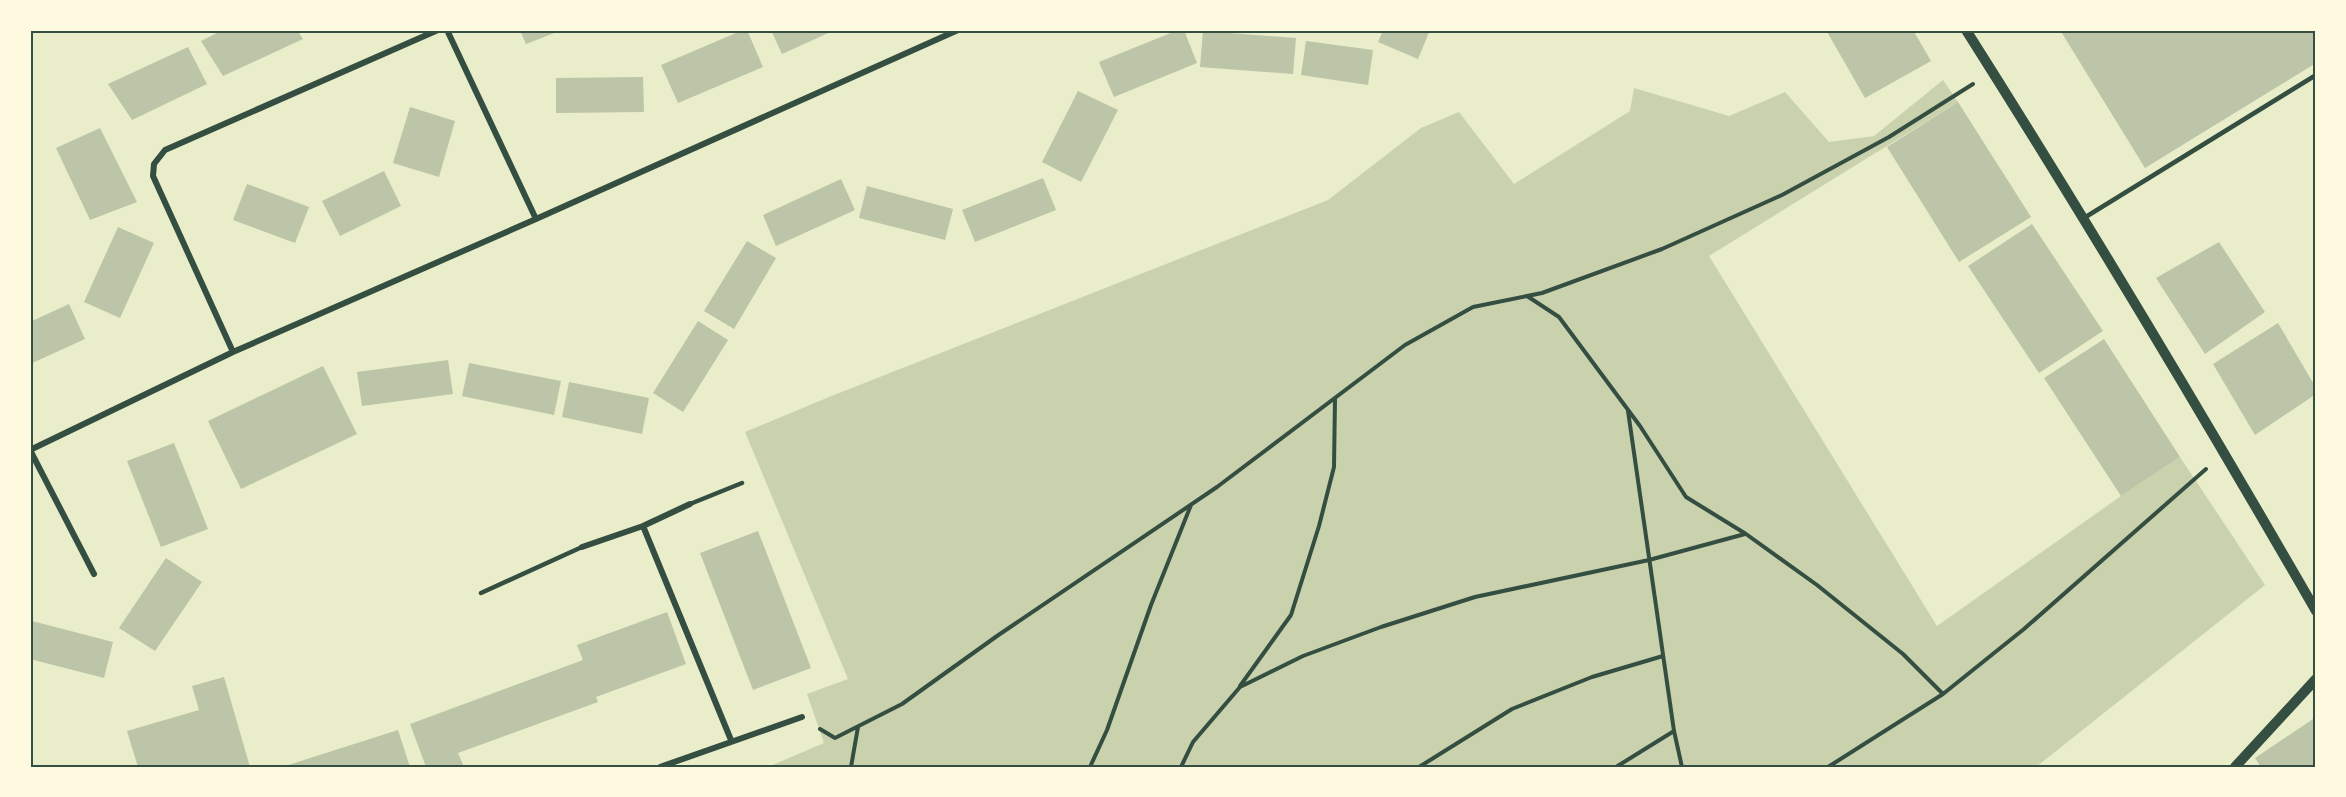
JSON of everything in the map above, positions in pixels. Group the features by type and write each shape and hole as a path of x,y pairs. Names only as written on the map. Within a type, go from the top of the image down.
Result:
{"street":[{"path":"233,352 153,176 154,164 165,150 438,30"},
{"path":"447,30 536,219"},
{"path":"94,574 30,450 233,352 958,30"},
{"path":"1966,30 2084,218 2225,452 2316,610"},
{"path":"582,547 643,526 690,504"},
{"path":"643,526 731,740"},
{"path":"2235,767 2316,679"},
{"path":"660,767 731,740 802,717"}],"lane":[{"path":"2084,218 2316,75"},
{"path":"690,504 742,483"},
{"path":"481,593 582,547"}],"path":[{"path":"802,717 835,738 902,704 997,636 1191,505 1405,345 1473,307 1542,293 1662,249 1782,195 1889,137 1993,72"},
{"path":"1527,296 1558,317 1628,410 1686,497 1746,534 1816,585 1903,654 1943,693"},
{"path":"1181,767 1193,742 1240,687 1291,615 1319,526 1334,467 1335,399"},
{"path":"1628,410 1674,731 1682,767"},
{"path":"1828,767 1943,693 2024,629 2225,452"},
{"path":"1090,767 1107,730 1151,605 1191,505"},
{"path":"1240,687 1303,656 1381,627 1475,597 1649,560 1746,534"},
{"path":"1419,767 1512,709 1592,677 1663,656"},
{"path":"851,767 858,727"},
{"path":"1616,767 1674,731"}],"green space":[{"path":"1943,80 1958,102 1709,256 1937,626 2180,457 2265,585 2036,767 768,767 824,743 807,694 848,679 745,432 1328,200 1421,128 1459,112 1514,184 1630,111 1634,88 1729,116 1785,92 1829,142 1874,136"}],"building":[{"path":"223,30 297,30 303,39 223,76 201,41"},
{"path":"520,30 562,30 526,44"},
{"path":"747,30 763,67 678,103 661,65"},
{"path":"771,30 835,30 782,54"},
{"path":"1178,30 1184,30 1197,63 1114,97 1099,62"},
{"path":"1383,30 1430,30 1418,59 1378,42"},
{"path":"1826,30 1913,30 1931,61 1865,98"},
{"path":"2060,30 2316,30 2316,63 2145,168"},
{"path":"1203,31 1296,38 1293,74 1200,67"},
{"path":"1306,41 1373,50 1368,85 1301,75"},
{"path":"188,47 207,84 132,120 108,84"},
{"path":"643,77 644,112 556,113 556,78"},
{"path":"1078,91 1118,110 1081,182 1042,162"},
{"path":"1958,102 2031,217 1959,262 1887,147"},
{"path":"410,107 455,121 439,177 393,163"},
{"path":"100,128 137,202 90,220 56,148"},
{"path":"384,171 401,206 340,236 322,201"},
{"path":"1043,178 1056,210 975,242 962,210"},
{"path":"841,179 855,210 776,246 763,215"},
{"path":"247,184 309,207 295,243 233,220"},
{"path":"867,186 953,209 945,240 859,218"},
{"path":"2032,224 2103,331 2039,373 1968,266"},
{"path":"118,227 154,243 120,318 84,302"},
{"path":"747,241 776,258 734,329 704,311"},
{"path":"2219,242 2265,312 2205,354 2156,278"},
{"path":"69,304 85,339 30,364 30,322"},
{"path":"698,321 728,340 683,412 653,393"},
{"path":"2278,323 2316,388 2316,394 2255,435 2213,364"},
{"path":"2104,339 2180,457 2121,496 2044,378"},
{"path":"448,360 453,394 362,406 357,372"},
{"path":"469,363 561,381 554,415 462,396"},
{"path":"323,366 357,434 241,489 208,421"},
{"path":"569,382 649,398 642,434 562,417"},
{"path":"174,443 208,529 161,547 127,461"},
{"path":"758,531 811,668 753,690 700,553"},
{"path":"166,558 202,582 155,651 119,628"},
{"path":"667,612 686,664 596,697 598,702 458,753 464,767 426,767 410,724 583,660 577,645"},
{"path":"32,621 113,642 104,678 30,659"},
{"path":"224,677 250,767 138,767 127,731 199,710 192,686"},
{"path":"2316,717 2316,767 2261,767 2255,758"},
{"path":"398,730 410,767 282,767"}]}
